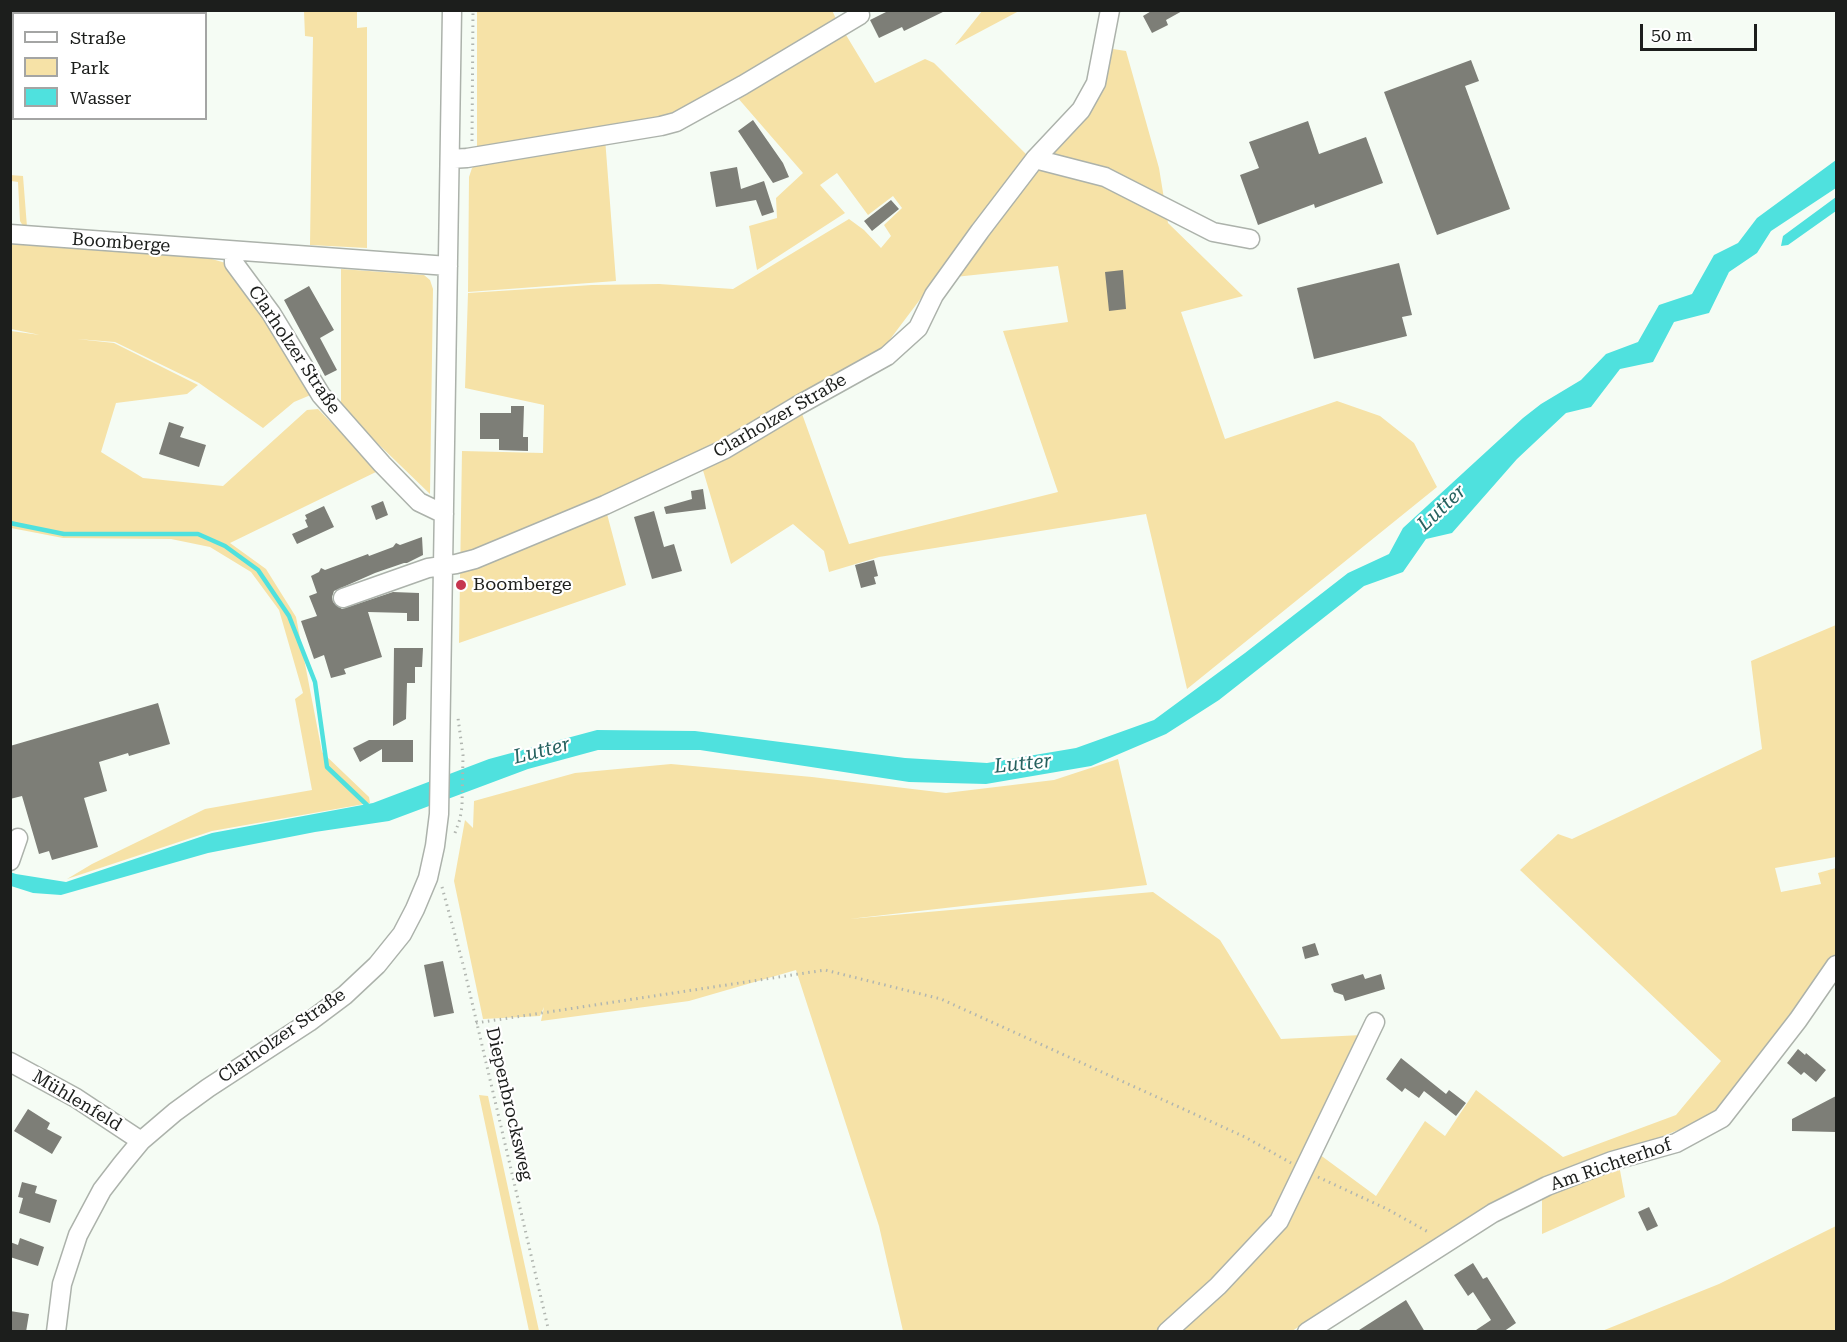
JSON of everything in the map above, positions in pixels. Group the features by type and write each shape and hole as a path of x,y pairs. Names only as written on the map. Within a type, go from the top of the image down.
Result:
{"street":[{"name":"Clarholzer Straße","path":"56,1332 62,1284 78,1235 102,1190 141,1141 208,1088 309,1022 345,995 377,965 402,934 428,878 439,814 452,10"},
{"name":"Clarholzer Straße","path":"443,566 475,559 605,505 725,449 887,356 918,328 934,295 980,231 1035,159 1080,110 1096,83 1110,10"},
{"path":"450,159 676,122 861,15"},
{"path":"1035,159 1105,177 1213,232 1250,239"},
{"name":"Boomberge","path":"10,234 448,266"},
{"name":"Clarholzer Straße","path":"234,251 234,263 271,313 321,395 419,502 444,514"},
{"path":"343,598 428,568 443,566"},
{"name":"Am Richterhof","path":"1307,1332 1493,1213 1548,1186 1612,1161 1676,1143 1722,1118 1798,1020 1836,965"},
{"path":"1167,1332 1218,1286 1279,1221 1375,1022"},
{"name":"Mühlenfeld","path":"10,1062 76,1098 141,1141"}],"path":[{"path":"462,806 463,755"},
{"name":"Diepenbrocksweg","path":"439,884 443,888 449,906 549,1332"},
{"path":"476,1023 825,969 941,999 1245,1137 1303,1169 1387,1209 1448,1243"}],"green space":[{"path":"832,10 836,19 676,119 477,149 477,11"},
{"path":"304,11 357,11 357,28 367,27 367,248 310,245 313,37 305,36"},
{"path":"982,11 1019,11 955,45"},
{"path":"843,30 875,83 925,59 934,63 1028,156 885,346 721,443 603,499 626,585 459,643 462,451 543,453 544,405 465,388 468,293 592,285 659,284 733,289 849,219 864,230 881,248 891,236 884,225 902,208 893,196 868,215 837,173 820,185 845,213 757,270 749,226 777,218 776,198 803,173 737,97"},
{"path":"1113,49 1126,51 1159,168 1168,223 1243,296 1181,312 1225,439 1337,401 1380,416 1414,443 1437,487 1187,689 1146,514 879,557 829,572 824,551 793,524 731,564 702,467 801,411 849,544 1058,492 1003,331 1068,322 1058,266 955,277 1102,84"},
{"path":"605,138 616,281 468,292 469,177 472,168 482,160"},
{"path":"10,175 23,176 27,227 23,226 20,221 18,182 11,181"},
{"path":"10,244 205,257 229,264 313,394 294,402 263,428 199,383 115,342 77,339 114,343 198,385 187,394 116,403 101,452 143,478 223,486 307,410 318,409 378,471 230,543 266,569 296,617 322,752 369,797 370,803 212,831 67,879 92,864 205,809 312,790 295,699 303,693 279,610 251,572 210,547 171,539 63,538 11,528 11,331 40,335 11,329"},
{"path":"341,269 424,275 430,280 433,289 430,494 341,408"},
{"path":"1836,625 1836,857 1775,868 1781,892 1821,884 1818,873 1836,868 1836,953 1718,1114 1489,1206 1292,1331 903,1331 879,1226 796,970 689,1001 541,1021 544,1007 540,1016 483,1019 454,881 465,820 473,828 474,801 575,773 671,764 812,777 946,793 1054,780 1118,759 1147,885 849,919 1153,892 1220,940 1281,1039 1362,1035 1308,1146 1376,1196 1425,1121 1445,1136 1476,1090 1563,1157 1676,1115 1721,1061 1520,870 1558,834 1572,839 1762,749 1751,661"},
{"path":"479,1095 488,1096 539,1331 529,1331"},
{"path":"1619,1165 1625,1197 1542,1234 1542,1195"},
{"path":"1836,1226 1836,1331 1602,1331 1719,1284"}],"water":[{"name":"Lutter","path":"1836,160 1836,188 1771,231 1757,253 1729,272 1709,313 1674,322 1653,362 1620,369 1591,407 1566,413 1517,459 1452,533 1426,539 1403,572 1364,586 1219,700 1166,734 1091,766 986,784 909,782 700,750 598,750 528,769 389,821 315,832 208,853 61,895 33,893 11,886 10,872 66,882 212,833 373,803 489,759 597,730 695,731 905,758 987,763 1076,748 1154,720 1348,573 1389,554 1403,528 1523,418 1541,404 1581,380 1606,354 1638,342 1659,305 1692,294 1714,255 1738,243 1757,218"},
{"path":"1836,197 1836,211 1788,245 1781,246 1783,236"}],"building":[{"path":"890,10 947,10 904,31 902,27 879,38 870,20"},
{"path":"1153,10 1184,10 1166,20 1168,25 1152,33 1143,16"},
{"path":"1471,60 1479,81 1465,86 1510,209 1437,235 1384,92"},
{"path":"753,120 783,163 789,177 773,183 738,131"},
{"path":"1308,121 1319,154 1366,137 1383,183 1315,208 1314,204 1258,225 1240,175 1259,168 1249,142"},
{"path":"737,167 741,189 764,181 774,212 762,216 756,200 716,207 710,172"},
{"path":"891,200 899,209 872,231 864,221"},
{"path":"1399,263 1412,315 1402,317 1407,336 1314,359 1297,288"},
{"path":"1123,270 1126,309 1109,311 1105,272"},
{"path":"309,286 334,330 320,338 337,370 325,376 284,300"},
{"path":"511,406 524,406 523,437 528,437 528,451 499,450 499,439 480,439 480,413 511,413"},
{"path":"169,422 184,427 180,437 206,445 199,467 159,454"},
{"path":"703,489 706,509 666,514 664,507 692,499 691,491"},
{"path":"383,501 388,515 376,520 371,506"},
{"path":"324,506 334,527 297,544 292,534 308,527 305,515"},
{"path":"654,511 664,547 674,544 682,571 652,579 634,517"},
{"path":"422,537 423,555 334,591 333,602 342,609 393,592 419,593 419,621 407,621 407,613 368,612 382,657 344,669 346,674 331,678 324,655 314,659 301,621 317,616 309,596 317,593 311,576 319,572 321,568 325,570 393,547 396,543 400,545"},
{"path":"874,560 878,576 874,577 876,584 861,588 855,565"},
{"path":"394,648 423,648 422,667 415,667 415,683 407,683 406,719 393,726"},
{"path":"158,703 170,744 99,762 107,791 84,798 98,847 52,860 49,851 39,854 22,796 10,799 10,746"},
{"path":"369,740 413,740 413,762 382,762 382,749 360,762 353,748"},
{"path":"1315,943 1319,955 1305,959 1302,947"},
{"path":"443,961 454,1013 434,1017 424,965"},
{"path":"1363,974 1365,979 1381,974 1385,989 1345,1001 1343,995 1334,992 1331,984"},
{"path":"1798,1049 1826,1070 1816,1082 1804,1072 1801,1075 1787,1063"},
{"path":"1401,1058 1446,1094 1449,1090 1466,1103 1456,1116 1424,1091 1419,1098 1405,1088 1402,1092 1386,1079"},
{"path":"1836,1096 1836,1132 1792,1131 1792,1119"},
{"path":"28,1109 50,1123 47,1129 62,1137 52,1154 14,1131"},
{"path":"22,1182 37,1186 35,1193 57,1200 50,1223 19,1213 23,1198 18,1197"},
{"path":"1649,1207 1658,1226 1647,1231 1638,1212"},
{"path":"20,1238 44,1247 38,1266 10,1257 10,1242 18,1245"},
{"path":"1473,1263 1483,1279 1487,1277 1516,1323 1503,1332 1473,1332 1491,1320 1473,1292 1468,1296 1454,1275"},
{"path":"1406,1300 1425,1332 1356,1332"},
{"path":"10,1311 29,1314 26,1332 10,1332"}],"waterway":[{"path":"10,523 64,534 198,534 225,546 258,570 289,616 315,682 327,767 367,805 368,810"}],"place":[{"name":"Boomberge","path":"461,585"}]}
